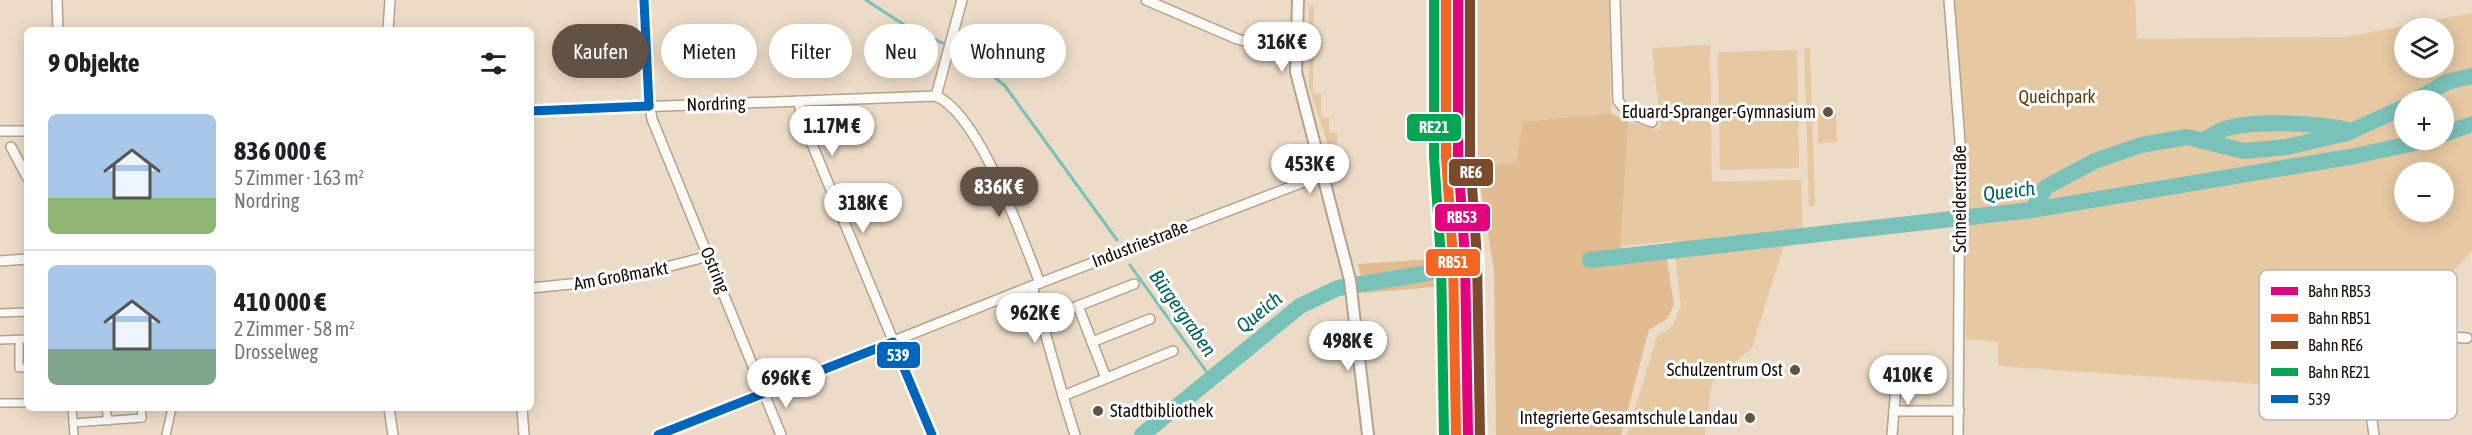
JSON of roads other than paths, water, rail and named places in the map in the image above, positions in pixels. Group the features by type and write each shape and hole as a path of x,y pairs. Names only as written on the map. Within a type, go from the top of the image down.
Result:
{"street":[{"path":"57,0 58,27"},
{"path":"388,27 390,0"},
{"name":"Ostring","path":"644,0 649,106 657,132 781,435"},
{"path":"962,0 936,96 950,105 987,156 1036,284 1042,320 1062,396 1076,435"},
{"path":"1146,0 1237,39 1296,55"},
{"path":"1298,0 1296,55 1302,101 1353,298 1368,435"},
{"path":"1615,0 1618,101 1628,113 1652,122"},
{"name":"Schneiderstraße","path":"1949,0 1960,123 1958,435"},
{"name":"Nordring","path":"534,111 936,96"},
{"path":"799,101 801,117 932,435"},
{"path":"0,131 24,131"},
{"path":"11,147 24,171"},
{"name":"Industriestraße","path":"658,435 1036,284 1322,175"},
{"name":"Am Großmarkt","path":"534,288 627,278 709,256"},
{"path":"0,261 24,259"},
{"path":"1042,320 1134,284"},
{"path":"1078,306 1106,378"},
{"path":"2,313 24,312"},
{"path":"1092,342 1150,319"},
{"path":"2457,338 2467,338"},
{"path":"2,340 24,339"},
{"path":"19,340 19,368 24,368"},
{"path":"1062,396 1173,351"},
{"path":"1892,435 1897,374"},
{"path":"0,403 24,403"},
{"path":"72,411 74,435"},
{"path":"106,411 108,421"},
{"path":"74,423 142,418 141,411"},
{"path":"166,435 171,411"},
{"path":"389,411 393,435"},
{"path":"522,411 524,435"},
{"path":"1894,411 1959,411"},
{"path":"2372,420 2374,435"}],"waterway":[{"path":"866,0 903,24 968,55 1005,86 1117,240"},
{"path":"2433,90 2447,82 2472,76"},
{"path":"2032,210 2046,187 2095,161 2141,145 2187,137 2244,151 2287,147 2347,133 2394,112"},
{"path":"2203,141 2225,129 2255,124 2304,124 2348,130"},
{"name":"Queich","path":"2454,130 2472,124"},
{"name":"Queich","path":"1590,260 2032,210 2394,147"},
{"name":"Bürgergraben","path":"1130,265 1211,378"},
{"name":"Queich","path":"1142,435 1300,306 1338,288 1428,273"}],"railway":[{"path":"1451,435 1452,0"}],"rail line":[{"name":"RE21","path":"1434,0 1434,157 1441,259 1444,435"},
{"name":"RB51","path":"1446,0 1446,157 1453,259 1456,435"},
{"name":"RB53","path":"1458,0 1458,157 1465,258 1468,435"},
{"name":"RE6","path":"1470,0 1470,157 1477,258 1480,435"}],"place":[{"name":"Eduard-Spranger-Gymnasium","path":"1828,112"},
{"name":"Schulzentrum Ost","path":"1795,370"},
{"name":"Stadtbibliothek","path":"1098,411"},
{"name":"Integrierte Gesamtschule Landau","path":"1750,418"}],"park label":[{"name":"Queichpark","path":"2057,97"}]}
